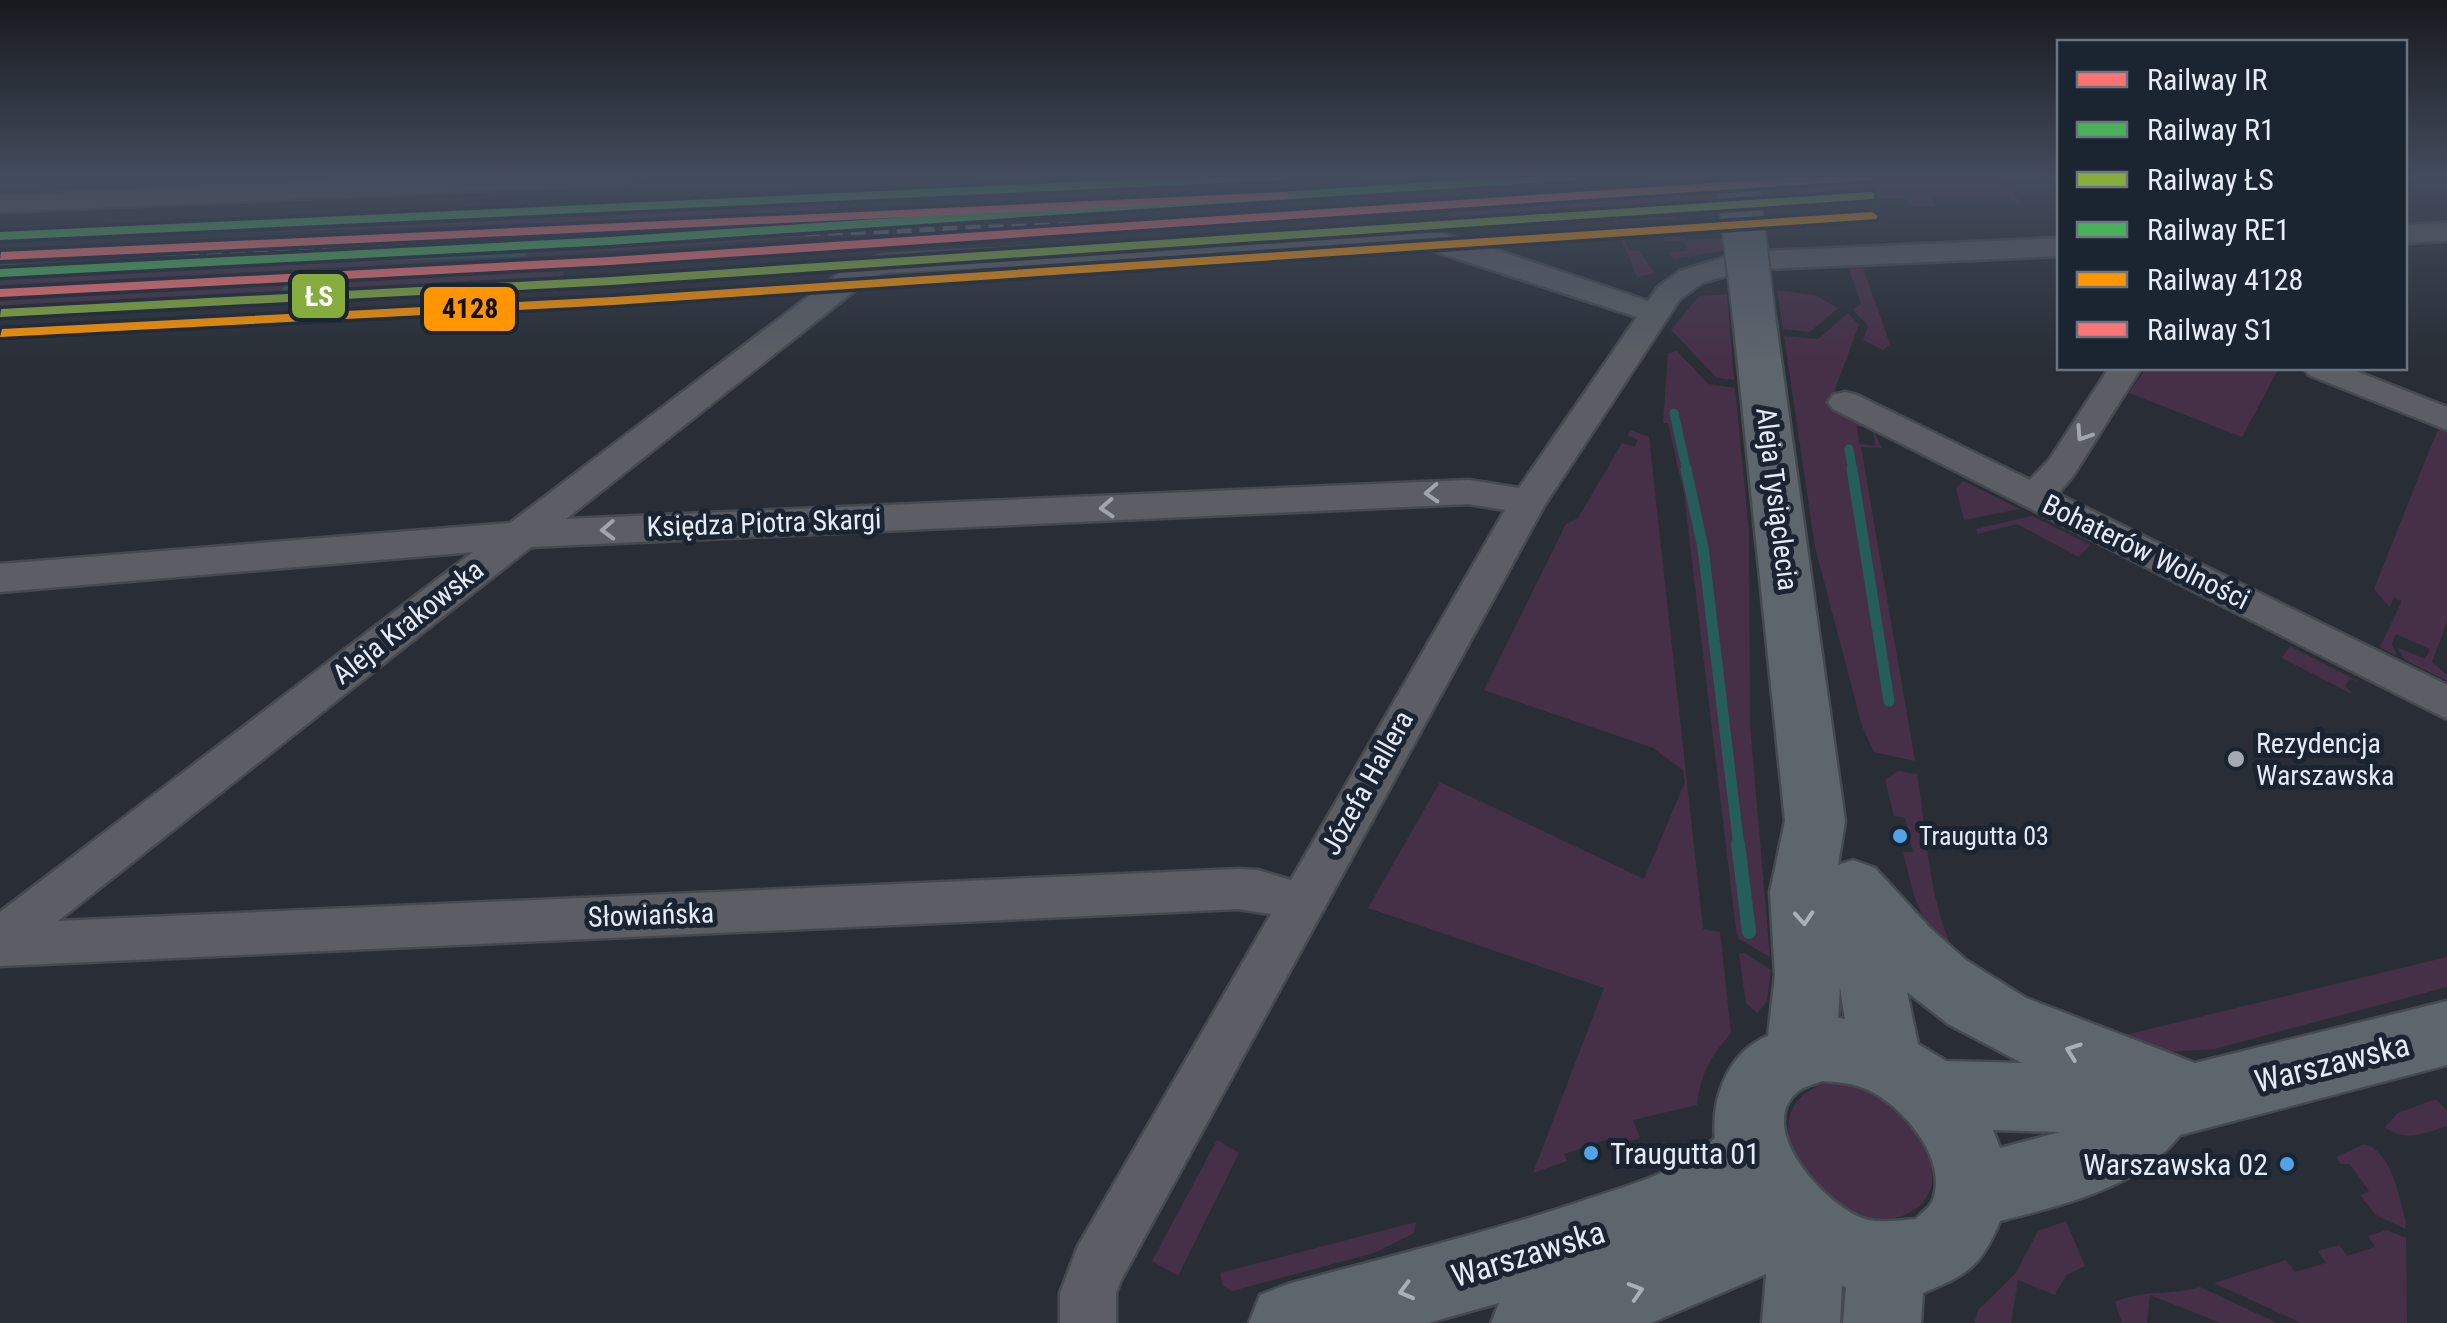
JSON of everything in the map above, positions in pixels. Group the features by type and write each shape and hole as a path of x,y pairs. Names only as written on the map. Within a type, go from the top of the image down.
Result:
{"street":[{"name":"Aleja Krakowska","path":"0,942 861,270 883,264 1403,238"},
{"name":"Aleja Krakowska","path":"1421,238 1460,247 1654,313"},
{"name":"Aleja Tysiąclecia","path":"1744,238 1815,821 1802,892 1808,974 1802,1052"},
{"name":"Józefa Hallera","path":"1088,1323 1088,1293 1098,1266 1528,502 1654,313 1680,284 1698,273 1750,260 2057,246"},
{"path":"2035,497 2060,468 2124,370"},
{"path":"2325,370 2447,419"},
{"name":"Bohaterów Wolności","path":"1845,402 2447,703"},
{"name":"Księdza Piotra Skargi","path":"0,578 562,532 1468,492 1528,502"},
{"name":"Aleja Tysiąclecia","path":"1815,821 1853,887 1910,1080"},
{"path":"1853,887 1917,959 1984,1010 2178,1101 2108,1150 1971,1192"},
{"name":"Słowiańska","path":"0,942 1238,890 1258,890 1299,904"},
{"name":"Warszawska","path":"1910,1080 2069,1098 2178,1101 2447,1033"},
{"path":"1844,1050 1910,1080 1963,1142 1972,1176 1971,1192 1961,1226 1937,1250 1914,1259 1884,1291 1860,1256 1833,1246 1802,1224 1762,1176 1752,1152 1749,1118 1756,1088 1775,1066 1802,1052 1844,1050"},
{"name":"Warszawska","path":"1288,1323 1530,1256 1684,1204 1724,1180 1752,1152"},
{"path":"1541,1322 1656,1285 1802,1224"},
{"path":"1800,1323 1802,1224"}],"shaded area":[{"path":"805,238 500,259 0,285 0,264"},
{"path":"1621,238 1629,251 1639,251 1655,273 1637,277"},
{"path":"1664,238 1756,238 1735,249 1674,259 1669,252 1688,251 1683,241"},
{"path":"1863,268 1890,344 1883,350 1863,340 1868,326 1853,310 1861,304 1849,269"},
{"path":"565,270 557,292 0,316 0,301"},
{"path":"1777,290 1815,295 1838,308 1810,332 1783,329"},
{"path":"1727,294 1734,380 1717,378 1671,330 1699,296"},
{"path":"1848,313 1859,325 1835,389 1841,410 1873,428 1857,426 1859,444 1875,446 1873,430 1882,448 1861,447 1915,761 1874,752 1862,726 1815,547 1784,336 1818,339"},
{"path":"1677,351 1708,384 1735,388 1749,532 1750,725 1770,957 1739,939 1736,930 1684,494 1668,423 1663,423 1668,353"},
{"path":"2145,370 2278,370 2242,437 2129,393"},
{"path":"2447,427 2447,622 2432,662 2447,675 2447,681 2405,660 2397,647 2425,659 2430,649 2396,634 2392,644 2397,656 2380,647 2402,601 2394,597 2389,607 2374,589 2439,428"},
{"path":"1630,430 1649,437 1703,929 1720,932 1731,1033 1708,1066 1697,1105 1633,1120 1640,1138 1611,1147 1606,1140 1564,1154 1567,1161 1533,1173 1604,988 1368,908 1440,782 1644,879 1685,782 1683,770 1653,748 1484,690 1566,524 1578,518 1622,443 1634,447 1638,440 1628,435"},
{"path":"1963,481 2020,509 1964,520 1956,488"},
{"path":"2032,516 2090,545 2079,557 2017,524 1977,534 1976,529"},
{"path":"2290,646 2361,683 2350,679 2345,686 2354,695 2282,658"},
{"path":"1898,771 1917,774 1935,894 1959,961 1935,934 1916,900 1903,852 1913,852 1905,818 1894,816 1885,780"},
{"path":"1744,953 1771,970 1767,1001 1757,1013 1746,1003 1739,954"},
{"path":"2447,957 2447,987 2214,1049 2154,1053 2121,1036"},
{"path":"1829,1082 1875,1091 1909,1119 1921,1136 1932,1173 1930,1190 1920,1205 1902,1216 1874,1219 1846,1210 1821,1193 1802,1170 1790,1144 1789,1119 1801,1097"},
{"path":"2436,1099 2447,1111 2447,1126 2408,1136 2385,1127 2398,1113"},
{"path":"1217,1140 1239,1153 1178,1276 1152,1261"},
{"path":"2364,1144 2388,1165 2406,1221 2405,1229 2376,1215 2360,1195 2369,1191 2350,1164 2341,1164 2336,1157"},
{"path":"2066,1221 2085,1266 2066,1275 2055,1295 2018,1280 2011,1323 1974,1323 1979,1309 2015,1274 2038,1231"},
{"path":"1416,1222 1414,1233 1374,1253 1232,1291 1223,1286 1220,1273"},
{"path":"2387,1230 2406,1238 2407,1323 2301,1323 2214,1283 2286,1260 2295,1272 2326,1263 2318,1251 2339,1245 2347,1256 2375,1247 2368,1236"},
{"path":"2200,1287 2277,1323 2221,1323 2150,1295 2147,1323 2122,1323 2115,1302 2136,1295"}],"waterway":[{"path":"0,269 522,252"},
{"path":"282,298 561,281"},
{"path":"282,298 288,289"},
{"path":"0,311 282,298"},
{"path":"1674,413 1687,472"},
{"path":"1849,449 1853,472"},
{"path":"1686,469 1703,548 1739,847"},
{"path":"1852,469 1889,701"},
{"path":"1738,844 1749,932"}],"railway":[{"path":"0,258 660,238"}],"rail line":[{"name":"S1","path":"1,256 391,238"},
{"name":"RE1","path":"0,273 657,238"},
{"name":"IR","path":"0,293 610,261 955,238"},
{"name":"ŁS","path":"1,313 611,281 1252,238"},
{"name":"4128","path":"2,333 613,301 1550,238"}],"place":[{"name":"Rezydencja Warszawska","path":"2236,759"},
{"name":"Traugutta 03","path":"1900,836"},
{"name":"Traugutta 01","path":"1591,1153"},
{"name":"Warszawska 02","path":"2287,1164"}]}
